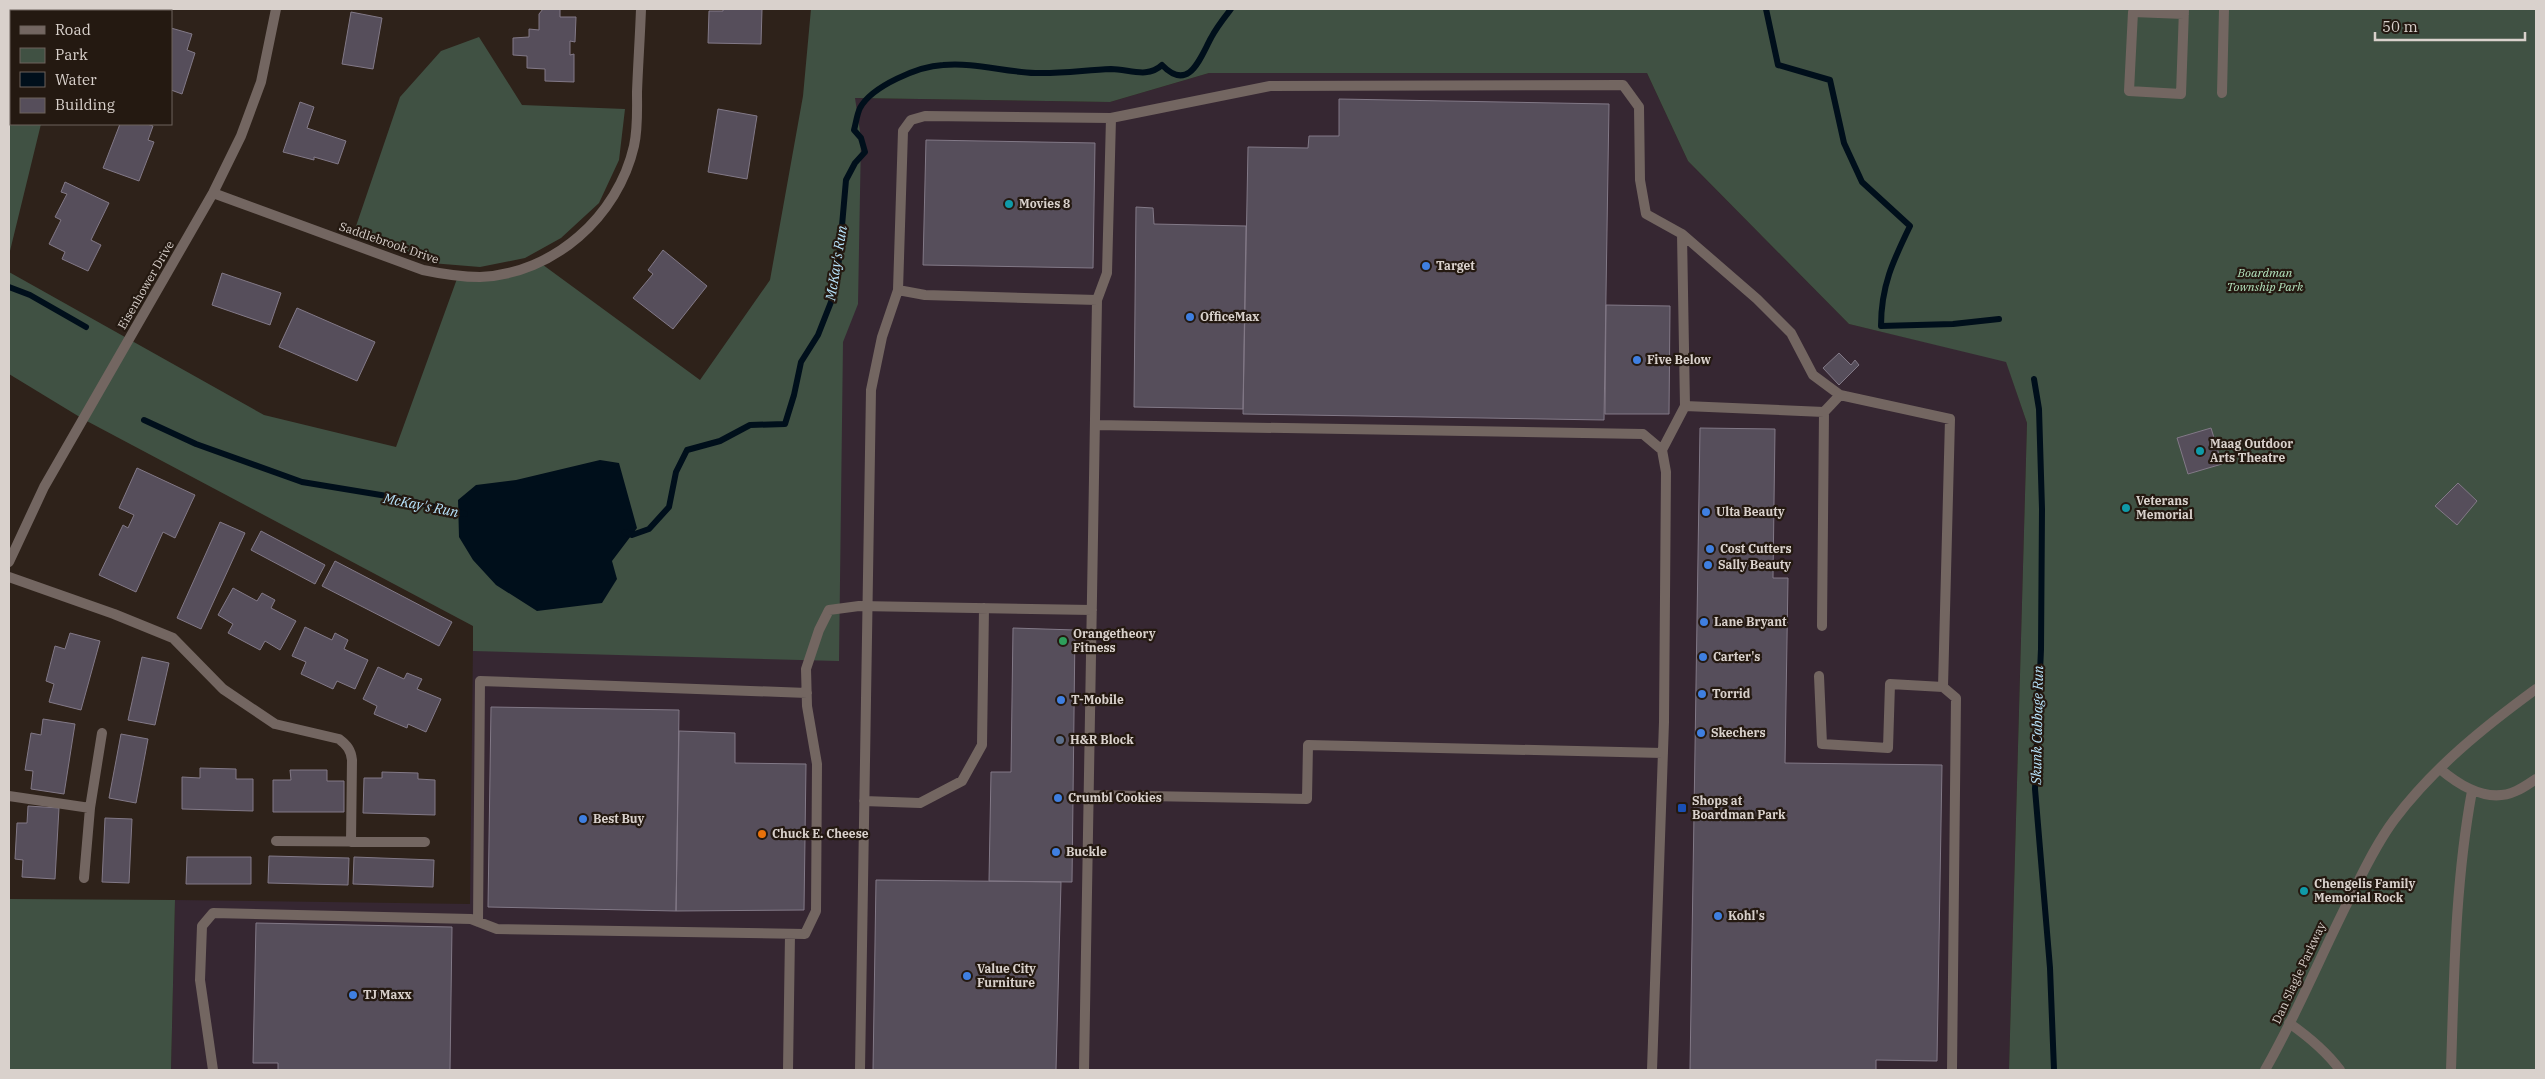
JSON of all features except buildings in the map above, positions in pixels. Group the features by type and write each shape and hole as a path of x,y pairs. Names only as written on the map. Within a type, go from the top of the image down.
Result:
{"street":[{"name":"Eisenhower Drive","path":"9,562 44,487 213,193 241,136 261,82 276,9"},
{"name":"Saddlebrook Drive","path":"213,193 423,270 452,276 480,277 502,274 540,262 568,246 595,222 614,196 626,170 636,133 640,9"},
{"path":"2222,93 2224,9"},
{"path":"2133,12 2184,12 2181,94 2129,91 2133,12"},
{"path":"860,1070 871,390 882,337 898,290 903,132 911,120 925,116 1111,118 1270,86 1623,85 1639,107 1640,180 1646,214 1682,234 1757,299 1791,333 1813,375 1840,395 1950,419 1943,687"},
{"path":"1084,1070 1096,425 1096,300 1107,273 1111,118"},
{"path":"1652,1070 1663,753 1666,472 1662,450 1685,406 1682,234"},
{"path":"898,290 926,295 1096,300"},
{"path":"1822,626 1824,412 1840,395"},
{"path":"1685,406 1824,412"},
{"path":"1096,425 1643,434 1662,450"},
{"path":"9,576 114,614 173,638 223,689 275,724 339,739 346,744 351,751 352,760 351,842"},
{"path":"212,1070 200,980 202,926 213,913 328,914 471,919 497,929 805,934 816,910 817,764 807,693 806,670 819,630 829,610 867,606 1092,610"},
{"path":"864,801 920,803 962,781 982,745 984,608"},
{"path":"1819,676 1822,744 1888,748 1890,684 1943,687 1956,698 1952,1070"},
{"path":"478,922 480,681 807,693"},
{"name":"Dan Slagle Parkway","path":"2265,1070 2370,859 2393,821 2440,769 2489,723 2536,689"},
{"path":"84,878 90,808 102,733"},
{"path":"1089,795 1306,799 1308,745 1663,753"},
{"path":"2440,769 2456,783 2472,791 2493,794 2515,792 2536,778"},
{"path":"2451,1070 2457,906 2463,837 2472,791"},
{"path":"9,796 90,808"},
{"path":"276,841 425,842"},
{"path":"788,1070 790,934"},
{"path":"2290,1023 2313,1040 2340,1070"}],"shaded area":[{"name":"Shops at Boardman Park","path":"1209,73 1647,73 1688,161 1849,324 2006,361 2027,423 2009,1070 171,1070 175,900 470,904 473,642 567,645 861,138 854,98 1110,102"}],"green space":[{"name":"Boardman Township Park","path":"811,9 2536,9 2536,1070 2009,1070 2027,423 2006,362 1849,324 1688,161 1647,73 1209,73 1110,102 855,98 861,138 858,304 843,342 839,661 473,651 473,626 83,419 9,374 9,272 264,415 396,447 458,276 480,277 539,262 700,380 770,280 803,96"},
{"path":"479,37 522,105 625,109 619,160 599,203 561,238 525,258 480,267 431,263 354,232 400,97 441,51"},
{"path":"9,113 10,125 41,125 9,255"},
{"path":"9,899 175,900 171,1070 9,1070"}],"water":[{"path":"600,460 619,463 637,528 612,561 617,579 602,603 537,611 496,585 473,560 459,537 458,500 476,485 516,480"}],"waterway":[{"name":"McKay's Run","path":"625,532 632,535 649,529 669,507 676,472 687,450 720,441 750,425 785,424 801,362 818,335 831,302 839,260 846,180 855,163 865,152 861,138 854,130 860,108 875,92 909,73 933,66 955,64 1045,73 1111,69 1150,72 1162,65 1171,73 1186,74 1193,70 1198,63 1215,31 1231,9"},
{"name":"Skunk Cabbage Run","path":"1766,9 1778,65 1830,80 1844,143 1862,182 1910,226 1889,274 1883,298 1881,326 1953,324 1999,319"},
{"name":"McKay's Run","path":"9,287 30,295 86,327"},
{"name":"Skunk Cabbage Run","path":"2034,379 2039,409 2042,509 2041,649 2035,789 2050,968 2054,1070"},
{"name":"McKay's Run","path":"144,420 196,444 302,482 393,497 465,514"}],"place":[{"name":"Movies 8","path":"1009,204"},
{"name":"Target","path":"1426,266"},
{"name":"OfficeMax","path":"1190,317"},
{"name":"Five Below","path":"1637,360"},
{"name":"Maag Outdoor Arts Theatre","path":"2200,451"},
{"name":"Veterans Memorial","path":"2126,508"},
{"name":"Ulta Beauty","path":"1706,512"},
{"name":"Cost Cutters","path":"1710,549"},
{"name":"Sally Beauty","path":"1708,565"},
{"name":"Lane Bryant","path":"1704,622"},
{"name":"Orangetheory Fitness","path":"1063,641"},
{"name":"Carter's","path":"1703,657"},
{"name":"Torrid","path":"1702,694"},
{"name":"T-Mobile","path":"1061,700"},
{"name":"Skechers","path":"1701,733"},
{"name":"H&R Block","path":"1060,740"},
{"name":"Crumbl Cookies","path":"1058,798"},
{"name":"Shops at Boardman Park","path":"1682,808"},
{"name":"Best Buy","path":"583,819"},
{"name":"Chuck E. Cheese","path":"762,834"},
{"name":"Buckle","path":"1056,852"},
{"name":"Chengelis Family Memorial Rock","path":"2304,891"},
{"name":"Kohl's","path":"1718,916"},
{"name":"Value City Furniture","path":"967,976"},
{"name":"TJ Maxx","path":"353,995"}]}
